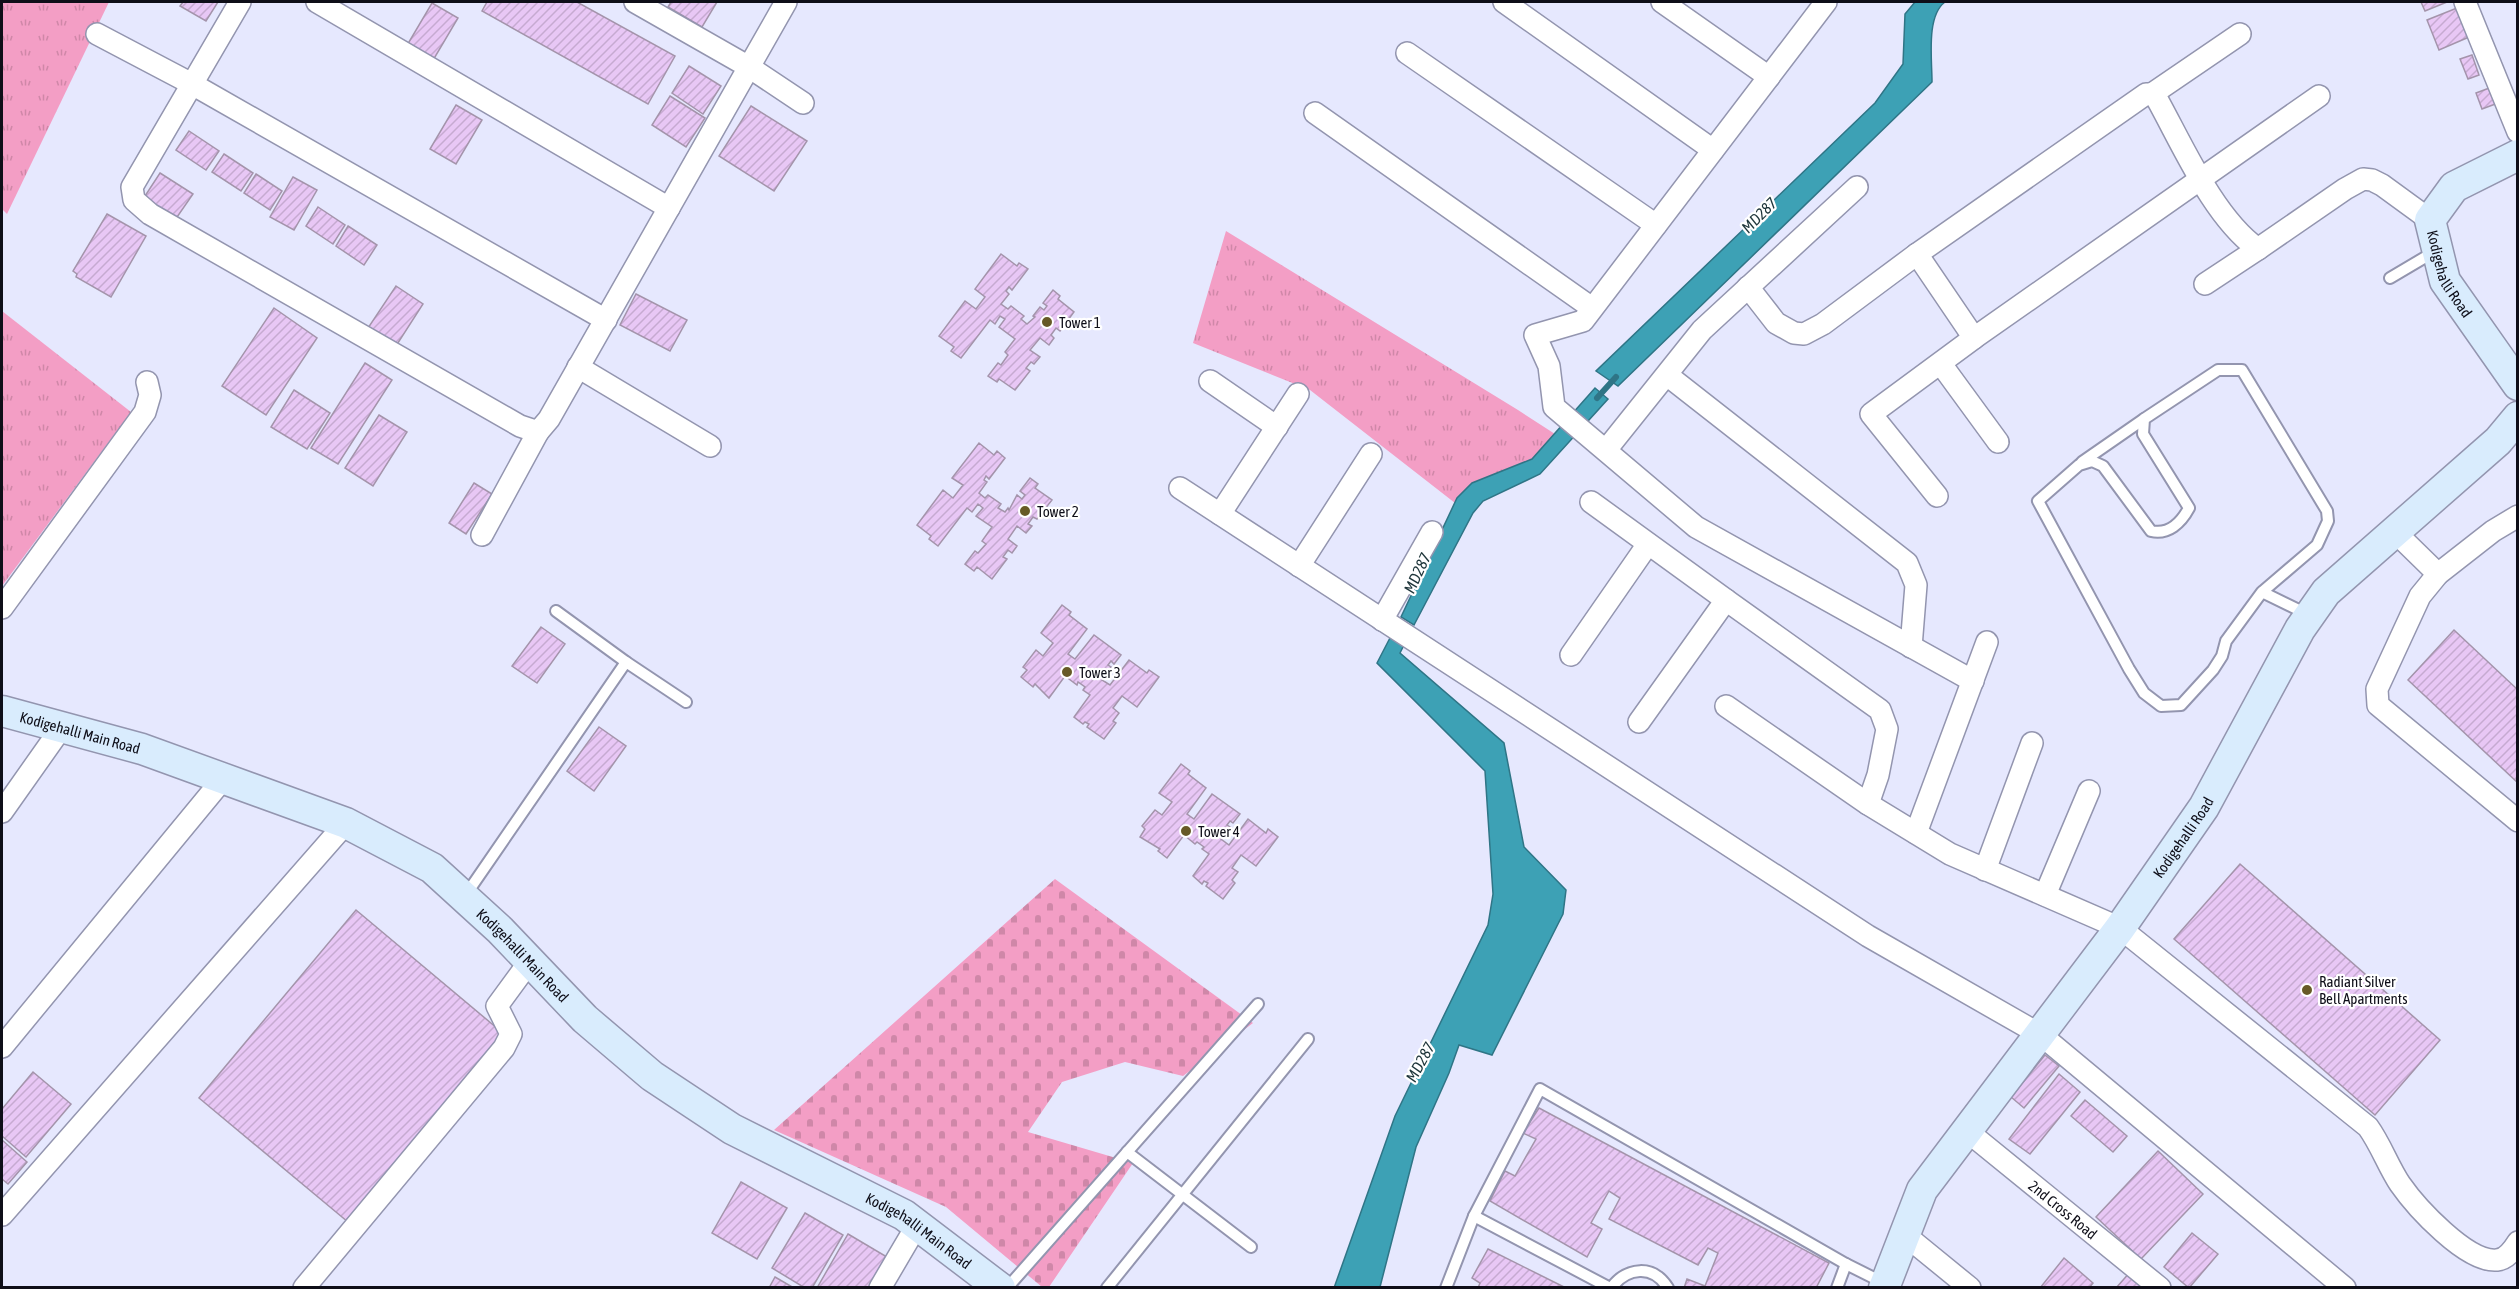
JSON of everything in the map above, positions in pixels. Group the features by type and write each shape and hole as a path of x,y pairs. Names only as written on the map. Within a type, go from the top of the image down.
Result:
{"street":[{"path":"240,2 132,187 134,200 150,214 520,426 538,432"},
{"path":"317,2 669,208"},
{"path":"634,2 749,67 803,103"},
{"path":"482,535 538,432 549,419 786,2"},
{"path":"1504,2 1713,150"},
{"path":"1662,2 1768,77"},
{"path":"1824,2 1583,321 1535,335 1549,366 1554,407 1696,527 1973,681"},
{"path":"2465,2 2517,132"},
{"path":"98,34 192,84 606,320"},
{"path":"1748,287 1776,323 1794,333 1804,334 1823,324 1917,254 2141,97 2152,94 2240,34"},
{"path":"1407,53 1656,225"},
{"path":"2152,94 2157,99 2201,180 2236,229 2258,249"},
{"path":"1937,496 1871,414 1974,338 2319,96"},
{"path":"1315,113 1592,308"},
{"name":"Kodigehalli Road","path":"2517,155 2454,186 2430,220 2445,281 2517,385"},
{"path":"2205,284 2363,179 2382,185 2430,220"},
{"path":"1600,445 1667,375 1701,330 1857,187"},
{"path":"1917,254 1974,338"},
{"path":"1941,364 1998,442"},
{"path":"578,368 710,446"},
{"path":"1667,375 1908,563 1916,585 1911,647"},
{"path":"1210,381 1277,427"},
{"path":"2,608 145,412 150,394 147,382"},
{"path":"1220,514 1298,394"},
{"name":"Kodigehalli Road","path":"1885,1286 1922,1190 2120,928 2204,807 2300,629 2326,592 2498,441 2517,417"},
{"path":"1299,566 1371,454"},
{"path":"1180,488 1868,936 2041,1035 2345,1287"},
{"path":"1591,502 1881,710 1887,729 1878,775 1868,804"},
{"path":"2517,516 2493,531 2438,574 2420,596 2377,689 2378,705 2517,821"},
{"path":"1382,620 1432,532"},
{"path":"2395,532 2438,574"},
{"path":"1571,655 1648,544"},
{"path":"1639,722 1726,600"},
{"path":"1916,832 1987,642"},
{"path":"1726,706 1868,804 1950,854 2120,928 2368,1127 2383,1150 2399,1183 2447,1236 2474,1254 2492,1260 2505,1257 2517,1242"},
{"name":"Kodigehalli Main Road","path":"2,711 142,749 346,823 432,868 530,961 585,1019 652,1076 732,1129 904,1215 1000,1287"},
{"path":"2,812 62,728"},
{"path":"1985,870 2032,743"},
{"path":"2,1047 223,779"},
{"path":"2044,895 2090,791"},
{"path":"2,1215 346,823"},
{"path":"304,1287 504,1048 511,1034 497,1006 530,961"},
{"name":"2nd Cross Road","path":"1967,1131 2160,1287"},
{"path":"880,1287 917,1225"},
{"path":"1905,1234 1970,1287"}],"lane":[{"path":"2390,278 2437,251"},
{"path":"2218,370 2242,370 2327,511 2328,520 2318,545 2262,592 2226,641 2222,656 2213,670 2181,705 2162,706 2144,693 2037,501 2079,465 2144,419 2218,370"},
{"path":"2079,465 2092,461 2103,466 2151,531 2159,533 2181,523 2189,508 2143,434 2144,419"},
{"path":"2262,592 2310,615"},
{"path":"556,611 686,702"},
{"path":"465,897 626,662"},
{"path":"1007,1287 1258,1004"},
{"path":"1107,1287 1308,1039"},
{"path":"1446,1287 1474,1216 1540,1089 1885,1286"},
{"path":"1127,1152 1251,1247"},
{"path":"1474,1216 1611,1287 1626,1273 1636,1270 1655,1274 1668,1287"},
{"path":"1838,1287 1846,1264"}],"green space":[{"path":"2,2 109,2 7,214 2,209"},
{"path":"1226,231 1555,434 1532,459 1472,483 1455,503 1310,390 1193,343"},
{"path":"2,311 131,412 2,586"},
{"path":"1055,879 1253,1023 1183,1076 1125,1062 1062,1082 1028,1132 1133,1163 1049,1287 1042,1287 946,1207 774,1130"}],"water":[{"path":"1915,2 1945,2 1935,17 1931,39 1932,82 1618,386 1596,371 1875,103 1903,64 1905,14"},
{"path":"1595,388 1608,399 1540,474 1483,501 1473,513 1414,625 1401,617 1457,498 1472,483 1532,459"},
{"path":"1392,634 1405,643 1400,653 1504,743 1524,847 1566,890 1563,914 1492,1055 1459,1045 1416,1147 1380,1287 1334,1288 1395,1116 1488,925 1493,894 1485,771 1377,663"}],"building":[{"path":"183,2 218,2 206,21 180,6"},
{"path":"487,2 577,2 675,56 648,104 482,11"},
{"path":"671,2 717,2 702,27 668,7"},
{"path":"2421,2 2447,2 2425,11"},
{"path":"432,3 458,18 432,62 406,47"},
{"path":"2457,8 2469,37 2439,50 2427,20"},
{"path":"2472,55 2479,75 2468,79 2460,59"},
{"path":"689,66 721,86 703,114 672,93"},
{"path":"2492,87 2498,103 2482,109 2476,93"},
{"path":"670,96 705,118 686,147 652,125"},
{"path":"456,105 482,120 456,164 430,149"},
{"path":"751,106 807,141 774,191 719,156"},
{"path":"189,131 219,151 206,170 176,150"},
{"path":"224,154 253,173 241,191 212,172"},
{"path":"160,173 193,194 175,220 143,199"},
{"path":"256,174 282,191 270,210 244,193"},
{"path":"293,177 317,190 294,230 270,217"},
{"path":"318,207 345,225 333,244 306,226"},
{"path":"107,214 146,236 111,297 76,277 77,274 73,271"},
{"path":"348,226 377,245 364,265 336,246"},
{"name":"Tower 1","path":"1001,254 1017,266 1019,263 1028,269 1012,290 1009,287 1006,291 1009,294 1001,304 1008,309 1011,306 1024,316 1021,319 1027,324 1035,317 1033,316 1040,307 1044,310 1047,306 1043,303 1053,290 1060,296 1058,299 1074,312 1060,331 1056,328 1051,335 1054,338 1049,345 1040,338 1030,350 1040,357 1026,368 1030,371 1015,390 999,379 997,382 988,376 998,363 1001,365 1008,355 1005,352 1015,339 999,327 1005,319 1000,316 995,324 990,320 961,358 951,351 954,347 939,336 965,301 976,309 985,297 975,289"},
{"path":"396,286 423,304 396,346 368,328"},
{"path":"636,294 687,320 670,351 620,325"},
{"path":"274,308 317,338 266,415 222,386"},
{"path":"365,363 392,380 338,464 311,448"},
{"path":"294,390 330,413 307,449 271,427"},
{"path":"379,415 407,432 373,486 345,468"},
{"name":"Tower 2","path":"979,443 994,455 997,451 1005,458 989,479 986,476 984,480 987,482 979,493 985,498 988,495 1001,504 998,508 1005,512 1008,508 1009,510 1017,495 1022,499 1025,495 1020,491 1030,478 1038,484 1035,488 1052,500 1037,519 1033,517 1028,524 1032,526 1026,533 1017,526 1008,539 1017,546 1012,553 1008,550 1003,557 1007,559 992,579 977,567 974,571 965,564 975,551 978,553 986,544 982,541 992,527 976,516 983,508 978,504 972,512 967,508 938,546 929,539 931,536 917,525 943,490 953,498 963,485 952,478"},
{"path":"474,483 492,494 466,534 449,523"},
{"name":"Tower 3","path":"1062,605 1071,612 1069,615 1087,629 1068,654 1075,659 1094,635 1121,655 1114,664 1111,661 1108,665 1111,667 1102,680 1110,685 1129,660 1147,673 1149,670 1159,677 1137,707 1122,696 1113,708 1119,713 1113,721 1116,723 1104,739 1087,727 1089,724 1085,722 1083,724 1074,717 1090,695 1083,690 1085,687 1078,682 1077,685 1065,676 1049,698 1035,684 1033,687 1021,677 1027,670 1023,667 1036,650 1043,656 1053,643 1041,633"},
{"path":"541,627 565,644 537,683 512,666"},
{"path":"2454,630 2518,690 2518,783 2408,680"},
{"path":"599,727 626,746 594,791 567,771"},
{"name":"Tower 4","path":"1181,764 1190,771 1188,774 1206,788 1187,814 1194,819 1212,794 1240,814 1233,823 1230,821 1227,825 1230,827 1221,839 1229,845 1248,819 1266,833 1268,829 1278,837 1256,866 1241,855 1232,868 1238,872 1232,880 1235,883 1223,899 1206,886 1208,883 1204,881 1202,884 1193,876 1209,854 1202,849 1204,847 1197,842 1195,844 1184,835 1167,858 1158,851 1160,849 1140,837 1145,829 1142,826 1155,810 1162,815 1172,802 1159,793"},
{"name":"Radiant Silver Bell Apartments","path":"2240,864 2440,1040 2375,1115 2174,939"},
{"path":"356,910 504,1034 348,1222 199,1098"},
{"path":"2045,1055 2059,1066 2024,1108 2011,1097"},
{"path":"33,1072 71,1104 26,1157 2,1136 2,1109"},
{"path":"2059,1074 2080,1092 2030,1154 2009,1139"},
{"path":"2085,1100 2127,1136 2113,1152 2071,1116"},
{"path":"1539,1108 1829,1263 1816,1288 1684,1288 1687,1279 1705,1286 1718,1253 1708,1248 1698,1265 1609,1219 1620,1198 1609,1191 1591,1223 1602,1229 1587,1257 1490,1201 1505,1171 1515,1176 1536,1139 1523,1133"},
{"path":"2,1140 27,1162 8,1184 2,1179"},
{"path":"2158,1151 2203,1194 2141,1259 2096,1217"},
{"path":"741,1182 787,1208 757,1259 712,1233"},
{"path":"805,1213 843,1235 812,1288 805,1288 772,1268"},
{"path":"2192,1233 2218,1254 2189,1288 2164,1267"},
{"path":"848,1234 887,1257 869,1288 817,1288"},
{"path":"1488,1249 1566,1288 1478,1288 1480,1283 1472,1278"},
{"path":"2064,1258 2093,1283 2089,1288 2040,1288"},
{"path":"2131,1271 2150,1288 2116,1288"},
{"path":"775,1277 794,1288 769,1288"}],"waterway":[{"name":"MD287","path":"1597,398 1616,377"}],"place":[{"name":"Tower 1","path":"1047,322"},
{"name":"Tower 2","path":"1025,511"},
{"name":"Tower 3","path":"1067,672"},
{"name":"Tower 4","path":"1186,831"},
{"name":"Radiant Silver Bell Apartments","path":"2307,990"}]}
